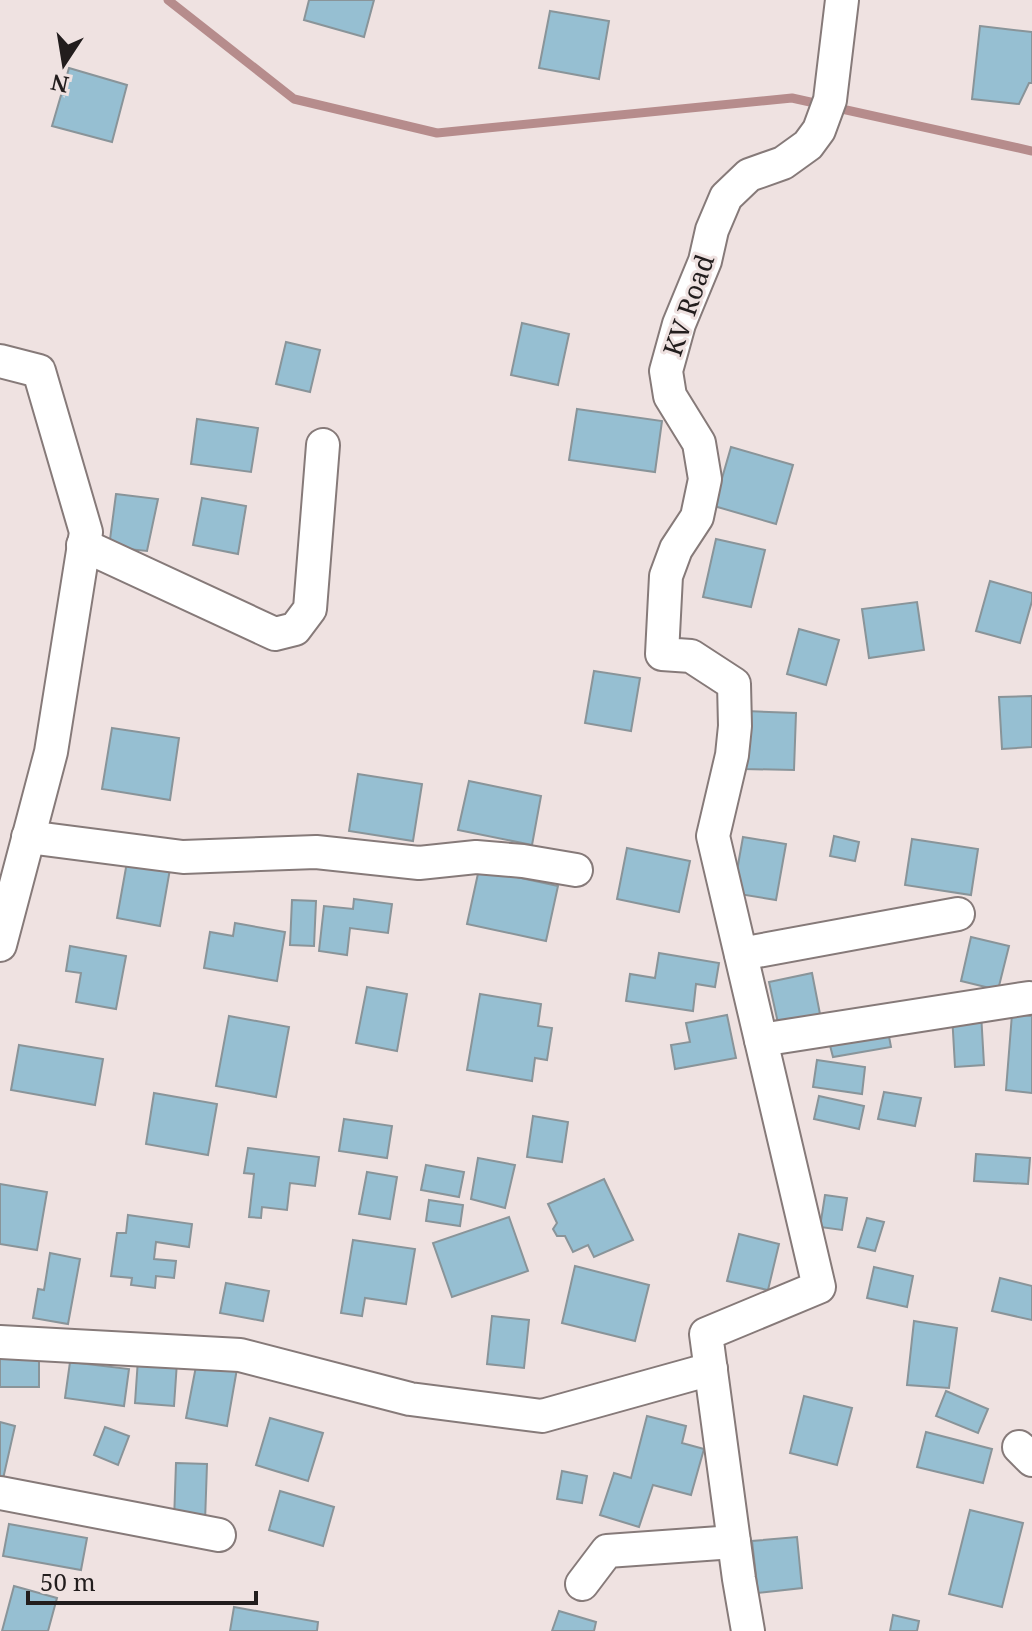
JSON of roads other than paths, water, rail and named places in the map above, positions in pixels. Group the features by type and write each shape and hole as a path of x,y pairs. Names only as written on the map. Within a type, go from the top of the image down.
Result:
{"street":[{"name":"KV Road","path":"741,954 713,836 732,755 734,684 691,656 662,654 666,576 676,549 697,517 705,479 699,443 670,396 666,371 679,324 705,261 712,230 726,197 749,175 783,163 796,154 808,145 819,130 830,100 842,0"},
{"path":"0,361 39,371 86,532 51,752 0,945"},
{"path":"83,545 275,634 295,629 310,609 323,445"},
{"path":"28,837 183,857 316,852 419,863 476,857 576,870"},
{"path":"748,1631 706,1334 819,1287 741,954 958,914"},
{"path":"761,1040 1029,998"},
{"path":"0,1342 240,1355 410,1399 542,1416 711,1369"},
{"path":"0,1493 219,1535"},
{"path":"582,1584 607,1551 734,1542"}],"waterway":[{"path":"168,0 294,99 437,133 792,98 1032,151"}]}
